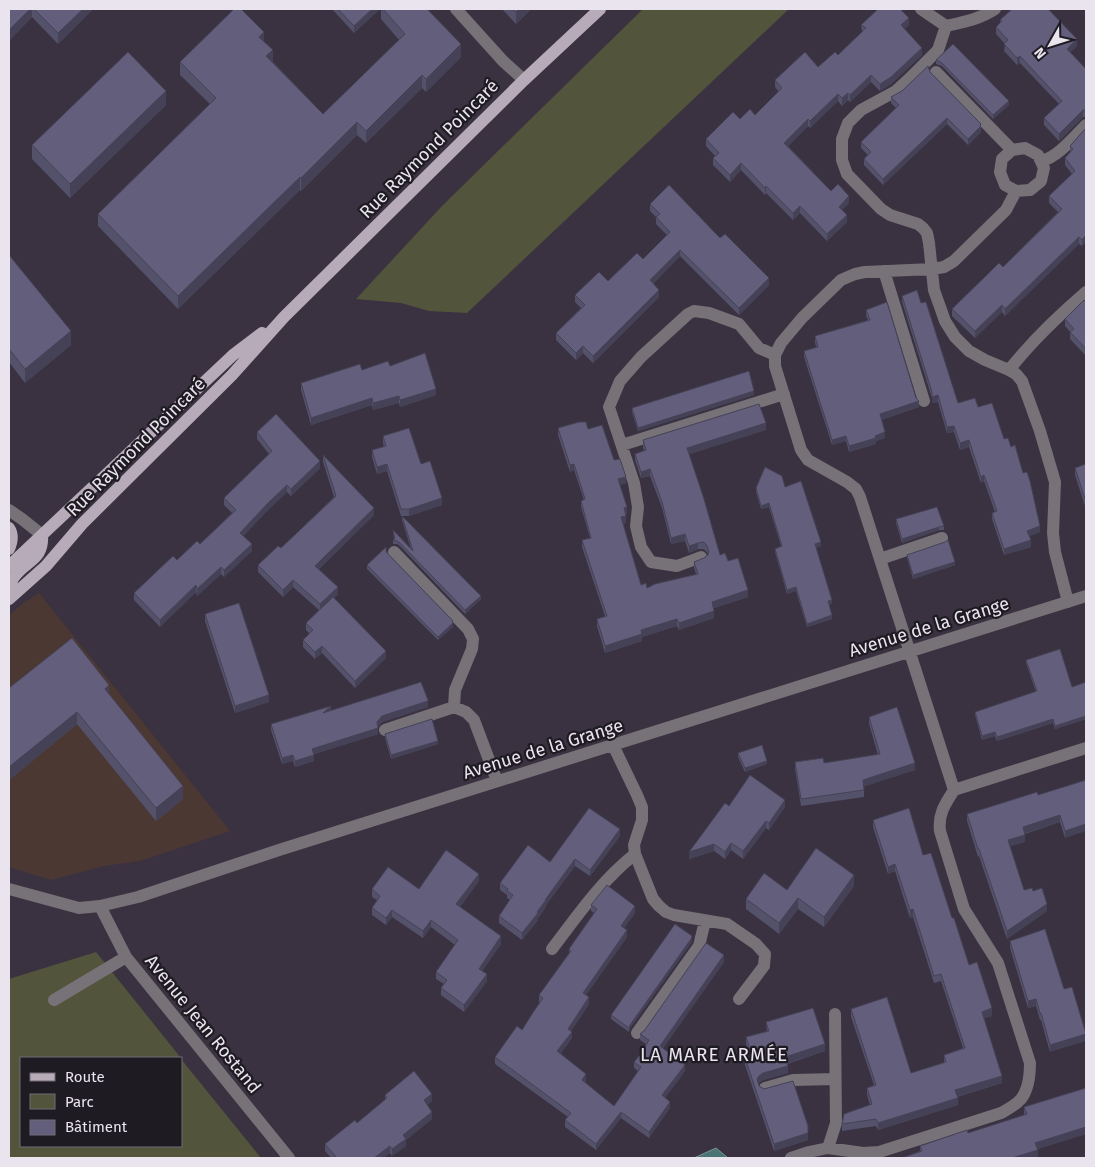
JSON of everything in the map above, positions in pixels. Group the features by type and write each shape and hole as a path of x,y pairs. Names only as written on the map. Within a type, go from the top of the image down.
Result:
{"main road":[{"name":"Rue Raymond Poincaré","path":"9,599 46,566 82,524 232,375 284,316 524,80 600,9"},
{"name":"Rue Raymond Poincaré","path":"9,566 233,356 284,316"},
{"path":"9,528 12,542 9,549"},
{"path":"9,592 13,578 38,555 43,545 42,535"}],"street":[{"path":"456,9 524,80"},
{"path":"921,9 946,26 968,22 995,9"},
{"path":"946,26 938,50 910,79 896,91 861,110 848,123 842,139 842,160 847,174 882,209 890,215 918,224 927,233 934,290 945,321 955,337 969,351 1010,370 1022,381 1040,431 1055,482 1053,534 1055,552 1068,602"},
{"path":"936,72 1012,150"},
{"path":"1041,161 1048,159 1065,146 1086,126"},
{"path":"1026,148 1038,155 1041,161 1044,168 1041,181 1030,190 1016,191 1005,184 1000,172 1002,159 1012,150 1026,148"},
{"path":"954,790 860,497 856,489 808,460 801,450 775,366 775,355 781,344 802,318 841,280 855,274 944,267 954,261 1006,210 1016,191"},
{"path":"884,271 924,401"},
{"path":"1010,370 1058,316 1086,292"},
{"path":"702,557 677,566 650,562 641,547 636,526 638,507 634,483 609,407 620,381 641,357 694,310 709,313 739,324 759,348 775,355"},
{"path":"622,446 784,394"},
{"path":"9,510 42,535"},
{"path":"880,559 942,538"},
{"path":"394,552 468,629 473,639 472,649 455,690 454,707"},
{"name":"Avenue de la Grange","path":"9,889 79,908 100,906 138,897 279,850 1086,596"},
{"path":"385,730 454,707 466,712 474,720 497,781"},
{"path":"613,745 642,808 642,820 634,845 635,854 653,898 666,912 674,915 727,924 756,944 765,954 764,966 739,999"},
{"path":"792,1158 828,1148 863,1154 880,1152 1001,1113 1022,1098 1030,1075 1030,1063 998,963 964,909 940,831 939,820 954,790 1086,748"},
{"path":"552,949 598,889 618,867 635,854"},
{"name":"Avenue Jean Rostand","path":"100,906 126,957 289,1158"},
{"path":"637,1033 699,946 705,921"},
{"path":"54,1000 126,957"},
{"path":"828,1148 836,1123 835,1014"},
{"path":"765,1088 793,1080 835,1079"}],"shaded area":[{"path":"39,593 230,831 140,861 104,866 51,880 9,867 9,616 22,604"},
{"path":"716,1148 728,1158 694,1158"}],"green space":[{"path":"643,9 789,9 467,313 429,311 401,303 356,299 442,206"},
{"path":"96,952 180,1057 20,1057 20,1147 182,1147 182,1060 261,1158 9,1158 9,979"}],"building":[{"path":"9,9 30,9 9,30"},
{"path":"34,9 83,9 58,33"},
{"path":"234,9 241,9 264,32 259,37 273,50 266,56 323,114 405,34 383,9 427,9 461,44 426,79 422,75 366,131 357,122 178,296 98,214 216,98 180,62"},
{"path":"338,9 372,9 354,26"},
{"path":"878,9 900,9 909,18 901,25 922,48 891,77 880,84 871,75 850,95 848,93 842,98 838,94 810,121 808,119 784,143 831,191 838,184 849,196 839,207 847,215 827,234 800,206 793,213 741,163 730,175 713,158 719,153 706,139 733,112 740,119 750,109 755,115 782,88 775,80 805,52 818,67 835,52 838,55 866,28 861,25"},
{"path":"1012,9 1048,9 1077,39 1067,49 1086,69 1086,110 1083,110 1059,134 1044,118 1062,101 1020,56 1017,58 1004,44 1008,40 996,27 1002,21 1000,20"},
{"path":"953,44 1009,101 993,115 942,63 936,60"},
{"path":"128,52 166,91 70,184 32,145"},
{"path":"928,66 930,72 981,126 968,139 947,118 883,179 864,159 871,152 861,142 899,105 891,97 902,91"},
{"path":"1086,128 1086,235 1082,240 1079,237 1005,309 1002,305 975,331 952,309 999,263 1003,267 1062,209 1049,196 1075,171 1065,158 1073,149 1070,146"},
{"path":"669,185 720,238 725,234 769,278 739,308 680,250 650,280 659,290 593,356 583,346 576,353 556,333 585,305 575,295 599,272 608,281 637,253 643,259 670,232 656,217 660,214 650,204"},
{"path":"9,255 71,331 25,369 9,349"},
{"path":"917,290 921,303 926,302 958,403 975,398 978,407 992,403 1004,439 1008,438 1011,447 1015,445 1023,473 1027,472 1030,481 1040,526 1027,531 1031,540 1004,549 992,513 997,511 984,475 981,477 969,440 960,443 954,426 947,427 938,395 932,397 902,296"},
{"path":"1084,300 1086,303 1086,349 1070,332 1074,329 1065,319"},
{"path":"887,302 916,398 919,401 880,414 885,432 875,436 876,438 849,446 846,436 832,440 804,351 818,347 815,336 870,320 866,310"},
{"path":"425,353 436,389 400,400 399,396 373,403 372,398 311,418 301,383 360,364 362,370 388,361 390,366"},
{"path":"749,371 754,391 638,428 632,408"},
{"path":"759,404 766,423 687,448 720,555 725,553 728,561 738,558 748,590 712,602 714,611 679,623 677,619 641,630 642,634 605,646 597,619 607,616 582,540 591,538 581,501 585,499 574,464 570,465 558,428 579,422 586,422 588,429 602,425 614,460 620,459 626,477 618,479 627,507 624,508 626,516 621,517 641,585 646,583 647,588 655,584 698,574 694,562 704,558 708,555 709,551 703,542 689,546 685,534 671,538 662,502 650,469 641,472 635,454 646,450 643,440"},
{"path":"276,414 320,461 291,489 287,485 240,533 252,544 224,570 221,567 197,589 196,585 160,620 134,593 173,556 177,560 197,541 200,544 236,510 224,498 272,451 257,432"},
{"path":"409,428 421,464 430,461 442,498 409,509 401,509 387,464 377,467 372,450 386,446 383,436"},
{"path":"323,455 374,508 315,566 338,587 320,604 293,580 283,590 258,565 278,546 281,548 336,496"},
{"path":"1086,464 1086,498 1085,499 1075,468"},
{"path":"765,467 782,476 785,487 801,481 821,542 815,544 832,600 828,601 832,615 807,624 796,587 787,590 775,549 782,546 769,503 761,506 756,488"},
{"path":"937,507 944,526 902,539 896,519"},
{"path":"402,516 481,596 465,610 400,543 393,540 395,539 393,530 413,551"},
{"path":"948,540 955,562 913,575 907,555"},
{"path":"386,547 388,554 453,621 438,637 367,565"},
{"path":"333,597 386,651 355,681 322,646 315,652 303,640 313,630 306,623"},
{"path":"239,603 269,695 235,706 205,614"},
{"path":"72,638 109,685 105,689 183,786 156,808 77,712 9,767 9,688"},
{"path":"1060,649 1072,687 1086,682 1086,716 1055,726 1053,719 997,737 995,732 982,736 975,712 1037,691 1026,660"},
{"path":"421,682 428,701 382,716 377,722 378,728 312,749 314,755 295,761 293,755 282,758 271,724 331,706 323,713"},
{"path":"897,707 915,763 863,780 864,790 801,799 795,762 823,758 824,763 880,754 869,717"},
{"path":"432,719 438,741 391,755 385,734"},
{"path":"762,745 767,761 745,768 738,753"},
{"path":"750,775 785,800 769,823 766,821 743,851 731,843 725,852 714,844 689,852 725,803 729,806"},
{"path":"1086,780 1086,824 1065,831 1060,815 1023,827 1025,835 1008,840 1024,890 1032,888 1033,891 1042,888 1047,904 1007,931 967,814 1037,792 1038,795"},
{"path":"589,808 620,829 590,870 575,859 522,933 499,916 513,895 500,883 528,845 550,862"},
{"path":"909,808 923,855 931,853 969,965 977,962 992,1008 982,1012 1002,1076 955,1090 958,1098 878,1123 876,1119 842,1124 844,1114 872,1104 867,1088 876,1085 851,1009 887,997 911,1073 946,1062 944,1055 965,1048 941,974 934,976 913,909 910,910 895,864 888,867 873,820"},
{"path":"816,848 854,875 824,917 798,898 779,923 746,899 764,873 787,890"},
{"path":"446,850 479,874 456,904 501,936 479,969 487,974 464,1005 441,988 447,980 436,972 458,940 431,920 423,931 392,910 386,918 372,908 380,896 372,889 388,867 419,889"},
{"path":"607,885 635,906 621,926 627,930 583,993 589,997 568,1029 572,1032 557,1051 586,1074 582,1080 614,1106 641,1067 634,1062 649,1040 640,1034 706,943 724,955 660,1046 685,1065 662,1095 670,1102 649,1132 621,1112 596,1144 565,1120 571,1113 495,1057 517,1026 522,1030 543,998 539,995 571,951 569,949 597,909 591,905"},
{"path":"675,924 692,936 691,939 629,1028 611,1015"},
{"path":"1045,929 1064,989 1072,987 1086,1034 1050,1045 1036,999 1028,1001 1010,941"},
{"path":"813,1008 825,1044 785,1057 788,1066 763,1073 757,1079 759,1086 764,1089 793,1081 808,1126 808,1133 774,1144 745,1058 752,1056 746,1037 769,1031 766,1022"},
{"path":"414,1071 432,1094 424,1100 432,1112 403,1135 406,1139 392,1149 390,1146 374,1158 337,1158 325,1144 355,1120 357,1123 387,1098 385,1095"},
{"path":"1086,1088 1086,1127 1035,1143 1038,1150 1012,1158 902,1158 922,1151 920,1146 967,1130 968,1133 1027,1114 1024,1107"}],"district":[{"name":"LA MARE ARMÉE","path":"714,1054"}]}
